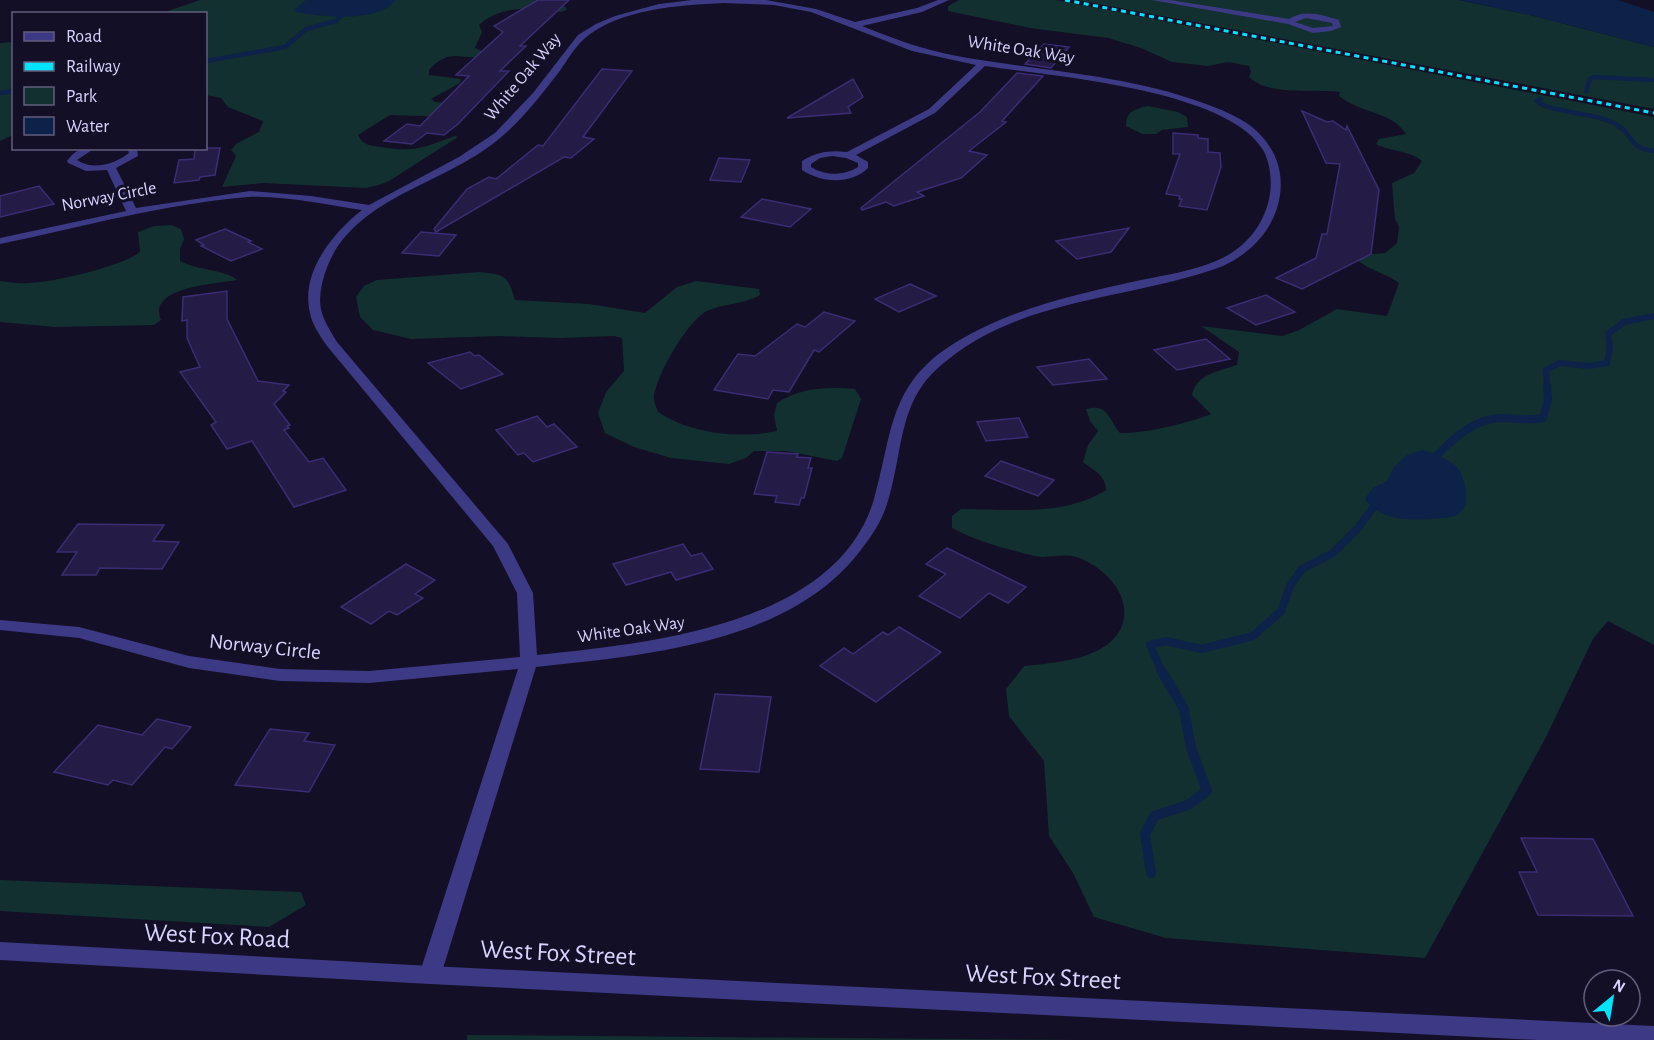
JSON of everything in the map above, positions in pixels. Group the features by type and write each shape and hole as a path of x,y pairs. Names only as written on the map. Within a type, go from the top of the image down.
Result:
{"street":[{"path":"854,25 919,10 945,0"},
{"path":"1156,0 1290,22 1297,27 1312,30 1328,30 1337,27 1336,22 1308,16 1295,17 1290,22"},
{"name":"White Oak Way","path":"430,975 529,662 525,593 500,544 331,343 315,310 316,279 327,253 343,232 369,208 482,147 509,126 580,37 602,23 619,16 675,4 749,1 789,5 819,12 888,41 929,53 1152,89 1200,103 1233,119 1262,139 1276,166 1276,183 1266,225 1259,236 1238,254 1210,268 1074,299 1015,317 957,347 933,364 914,386 896,428 881,501 870,528 835,573 789,603 746,622 680,644 529,662"},
{"path":"848,155 860,159 864,165 855,174 831,177 815,174 806,168 807,161 817,156 832,153 848,155 932,111 983,63"},
{"path":"86,150 72,158 74,164 92,168 110,166 130,158 134,154 133,150"},
{"path":"110,166 132,212"},
{"name":"Norway Circle","path":"0,241 132,212 191,201 250,194 311,199 369,208"},
{"name":"Norway Circle","path":"0,625 89,635 187,661 280,675 389,677 529,662"},
{"name":"West Fox Road","path":"0,951 430,975"},
{"name":"West Fox Street","path":"430,975 1654,1036"}],"green space":[{"path":"200,0 535,0 566,7 567,10 561,12 518,9 488,18 479,25 482,32 475,48 487,53 473,57 446,58 429,70 429,75 461,79 460,83 431,99 435,102 457,103 455,117 390,115 358,135 368,144 402,149 419,148 458,137 389,181 366,188 263,183 222,187 236,156 231,150 236,144 259,132 263,121 228,107 221,98 207,95 207,12 165,12"},
{"path":"959,0 1056,0 1654,117 1654,645 1608,621 1593,639 1546,737 1425,958 1166,938 1094,917 1073,873 1049,836 1044,761 1009,716 1006,689 1024,666 1077,658 1102,648 1112,640 1120,630 1124,618 1121,596 1107,576 1087,561 1076,557 1035,556 982,541 952,528 952,516 961,509 1054,508 1089,499 1106,490 1101,477 1083,462 1088,445 1098,431 1090,421 1086,409 1103,410 1120,433 1166,427 1211,414 1192,395 1194,388 1209,374 1237,365 1239,352 1201,326 1282,336 1299,330 1337,309 1387,316 1399,283 1356,259 1359,255 1385,253 1397,243 1399,227 1395,219 1392,183 1414,173 1422,161 1417,157 1376,144 1379,139 1406,134 1400,126 1384,116 1348,102 1339,96 1340,92 1268,87 1249,77 1251,72 1249,66 1228,62 1208,66 1172,62 1141,48 1108,38 1030,28 948,11 948,6"},
{"path":"1077,0 1459,0 1530,15 1654,47 1654,109"},
{"path":"12,42 12,135 0,141 0,43"},
{"path":"1148,106 1178,112 1187,117 1188,127 1162,130 1156,134 1142,134 1126,126 1126,121 1132,112"},
{"path":"171,225 181,229 184,239 180,249 180,261 226,274 237,280 186,289 173,294 164,300 159,309 161,320 154,325 55,327 0,322 0,281 39,282 69,277 119,263 140,252 138,232 154,226"},
{"path":"480,272 504,278 515,300 589,304 645,313 677,287 696,281 759,289 760,295 747,301 707,311 691,325 674,350 660,377 654,398 658,412 700,430 731,434 762,433 777,431 774,415 777,403 787,398 815,389 855,389 861,399 842,458 837,461 786,451 754,451 746,458 729,464 671,458 634,447 605,433 598,413 606,392 624,371 622,338 614,336 560,338 498,336 411,339 373,330 360,317 356,297 364,286 377,280"},
{"path":"0,880 301,892 306,905 269,927 0,911"},
{"path":"467,1035 1092,1040 467,1040"}],"water":[{"path":"306,0 396,0 377,12 335,16 296,12 295,9"},
{"path":"1459,0 1618,0 1654,12 1654,47 1530,15"},
{"path":"1423,450 1451,462 1462,474 1466,505 1457,516 1406,519 1381,513 1372,507 1365,498 1373,488 1387,481 1394,467 1407,455"}],"building":[{"path":"538,0 569,0 520,46 526,46 500,71 509,71 458,124 444,135 427,133 412,144 384,141 407,124 420,126 469,76 456,75 503,32 494,26"},
{"path":"1044,44 1069,47 1051,68 1025,64"},
{"path":"602,69 632,71 583,137 594,139 571,158 564,157 436,232 434,229 467,189 489,177 496,179 538,145 543,146"},
{"path":"1017,73 1043,76 1002,121 1006,122 969,151 987,155 961,178 917,192 924,196 894,206 886,202 862,210 861,208 980,112"},
{"path":"853,79 863,97 848,107 851,113 787,118"},
{"path":"1302,111 1327,122 1333,121 1346,130 1347,126 1379,190 1371,254 1302,289 1276,278 1316,258 1322,234 1327,234 1340,164 1326,163"},
{"path":"1173,133 1198,135 1198,138 1208,139 1208,152 1220,153 1221,167 1207,210 1179,206 1182,199 1179,199 1180,196 1166,194 1180,154 1173,154"},
{"path":"220,148 215,175 200,177 199,180 174,183 179,160 194,159 195,150"},
{"path":"719,158 750,160 741,182 710,180"},
{"path":"39,186 54,204 0,217 0,196"},
{"path":"762,199 811,209 790,227 741,217"},
{"path":"1129,228 1111,252 1077,259 1056,241"},
{"path":"225,229 251,241 248,242 262,249 231,261 201,246 204,245 196,240"},
{"path":"421,232 456,235 439,256 402,253"},
{"path":"910,284 936,296 899,312 875,299"},
{"path":"227,291 227,319 258,381 289,385 283,391 286,392 274,404 290,425 284,430 309,462 323,458 346,490 294,507 252,441 227,449 211,425 216,422 180,372 200,367 187,338 187,320 182,321 183,297"},
{"path":"1266,295 1295,312 1256,325 1227,308"},
{"path":"824,312 855,321 819,352 814,350 789,392 773,390 768,399 714,390 738,354 755,356 797,324 805,327"},
{"path":"1206,339 1230,359 1177,370 1154,350"},
{"path":"470,352 475,356 479,355 503,374 461,389 428,363"},
{"path":"1089,359 1107,379 1053,385 1037,367"},
{"path":"537,416 547,427 554,424 577,447 533,462 524,453 518,455 496,430"},
{"path":"1019,418 1028,437 986,441 977,422"},
{"path":"767,452 798,454 797,457 811,458 808,468 812,468 804,498 801,498 799,505 775,502 777,496 754,494"},
{"path":"1001,461 1054,480 1038,496 985,476"},
{"path":"78,524 164,525 153,541 179,542 162,569 100,568 96,575 62,575 77,552 57,552"},
{"path":"683,544 691,556 702,553 713,569 676,580 671,572 626,585 613,564"},
{"path":"947,548 1026,587 1008,603 989,593 960,618 919,596 946,574 926,564"},
{"path":"406,564 435,580 415,594 423,598 397,615 389,611 371,624 341,607"},
{"path":"899,627 941,652 876,702 820,666 844,648 853,654 883,632 888,635"},
{"path":"715,694 771,697 759,772 700,769"},
{"path":"157,719 191,727 172,749 165,747 132,785 113,780 108,785 54,772 98,725 142,735"},
{"path":"270,729 309,733 304,741 335,745 309,792 235,785"},
{"path":"1521,838 1593,839 1633,916 1538,915 1519,872 1537,872"}],"waterway":[{"path":"207,61 285,47 306,29 336,21 357,0"},
{"path":"1586,91 1590,79 1594,77 1654,80"},
{"path":"0,93 12,91"},
{"path":"1540,99 1537,101 1552,108 1609,121 1623,129 1639,147 1654,151"},
{"path":"1547,388 1546,370 1560,363 1589,366 1607,363 1610,349 1608,334 1624,322 1654,316"},
{"path":"1431,461 1462,432 1480,422 1501,418 1543,418 1548,400 1547,386"},
{"path":"1161,671 1150,645 1166,641 1201,649 1253,636 1281,611 1290,586 1302,569 1333,553 1358,528 1377,502"},
{"path":"1151,873 1145,834 1154,816 1188,805 1207,791 1191,748 1184,709 1161,671"}],"railway":[{"path":"1065,0 1654,113"}]}
